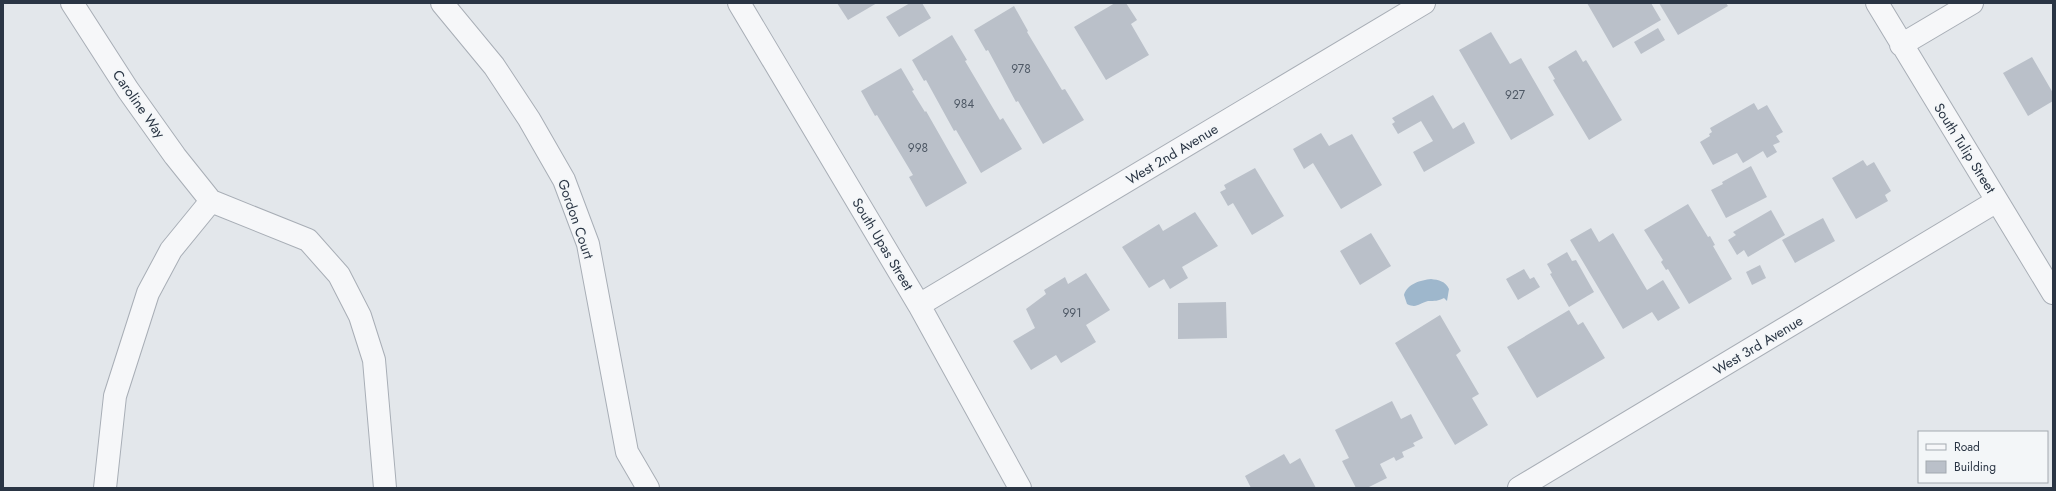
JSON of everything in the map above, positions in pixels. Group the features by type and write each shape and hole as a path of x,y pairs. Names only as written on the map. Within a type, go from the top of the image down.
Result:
{"street":[{"name":"Caroline Way","path":"72,3 132,96 175,156 211,201"},
{"name":"Gordon Court","path":"442,3 494,66 529,119 564,180 588,244 627,452 648,488"},
{"name":"South Upas Street","path":"739,3 919,305 1020,488"},
{"name":"West 2nd Avenue","path":"919,305 1424,3"},
{"name":"South Tulip Street","path":"1877,3 1901,45 2053,293"},
{"path":"1901,45 1972,3"},
{"path":"105,488 115,396 148,293 171,250 211,201 308,240 339,275 360,316 374,360 385,488"},
{"name":"West 3rd Avenue","path":"1519,488 1997,201"}],"water":[{"path":"1431,279 1442,281 1446,284 1449,289 1447,301 1444,298 1436,301 1428,301 1416,306 1407,304 1404,295 1408,288 1411,285 1423,280"}],"building":[{"path":"837,3 877,3 848,20"},
{"path":"910,3 922,3 931,18 899,37 886,17"},
{"path":"1115,3 1126,3 1137,20 1131,24 1149,55 1106,80 1074,27"},
{"path":"1587,3 1651,3 1661,20 1613,48"},
{"path":"1659,3 1726,3 1728,6 1678,35"},
{"path":"1014,6 1028,31 1027,32 1062,90 1065,89 1084,120 1043,144 1018,101 1016,102 988,50 986,51 974,30"},
{"path":"1658,28 1665,40 1641,54 1634,42"},
{"path":"1491,32 1510,64 1521,58 1554,115 1511,140 1459,50"},
{"path":"952,35 967,60 965,61 1000,120 1003,118 1022,149 981,173 956,130 954,131 926,80 924,81 912,60"},
{"path":"1576,50 1583,62 1586,60 1622,120 1589,140 1553,80 1555,79 1548,67"},
{"path":"2032,57 2053,93 2053,101 2028,116 2003,73"},
{"path":"901,68 914,90 912,91 925,112 926,111 967,183 926,207 909,177 913,175 877,115 875,116 861,91"},
{"path":"1433,95 1453,129 1464,122 1475,143 1424,172 1413,152 1433,141 1421,121 1398,134 1392,124 1395,122 1392,118"},
{"path":"1754,103 1758,110 1767,105 1783,132 1776,136 1780,142 1773,145 1777,152 1767,158 1763,151 1743,163 1737,153 1713,165 1700,142 1710,136 1709,134 1712,132 1710,128"},
{"path":"1321,133 1329,146 1352,134 1382,185 1341,209 1313,163 1304,169 1293,149"},
{"path":"1863,160 1867,166 1874,162 1891,191 1885,195 1888,201 1856,219 1832,178"},
{"path":"1751,166 1767,197 1726,218 1711,190 1723,184 1722,182"},
{"path":"1255,168 1284,216 1252,235 1233,203 1228,206 1220,192 1226,189 1224,185"},
{"path":"1688,204 1708,237 1710,236 1715,245 1713,246 1732,279 1689,304 1668,269 1666,270 1661,262 1663,260 1644,230"},
{"path":"1771,210 1785,235 1748,257 1744,250 1737,255 1728,240 1736,235 1733,232"},
{"path":"1195,212 1218,246 1182,267 1188,278 1170,289 1164,279 1149,288 1122,247 1159,224 1163,231"},
{"path":"1823,218 1835,241 1795,263 1782,240"},
{"path":"1591,228 1599,242 1613,233 1647,290 1663,280 1680,308 1658,321 1652,312 1623,329 1570,240"},
{"path":"1371,233 1391,266 1360,285 1340,251"},
{"path":"1567,252 1572,261 1576,260 1594,292 1569,307 1550,274 1552,273 1547,264"},
{"path":"1760,265 1766,278 1752,285 1746,272"},
{"path":"1524,269 1530,279 1534,277 1540,287 1518,300 1506,279"},
{"path":"1086,273 1110,310 1086,325 1096,342 1061,363 1056,355 1031,370 1013,341 1035,328 1026,309 1046,294 1044,290 1065,277 1068,284"},
{"path":"1226,302 1227,338 1178,339 1178,303"},
{"path":"1569,310 1578,325 1583,322 1605,358 1537,398 1507,347"},
{"path":"1440,315 1461,351 1456,355 1479,394 1472,398 1488,425 1455,445 1395,343"},
{"path":"1392,401 1401,419 1411,414 1423,438 1413,443 1415,446 1402,452 1404,457 1396,461 1394,457 1380,464 1387,478 1367,488 1356,488 1342,461 1349,458 1335,430"},
{"path":"1284,454 1290,464 1300,458 1316,488 1251,488 1245,476"}]}
